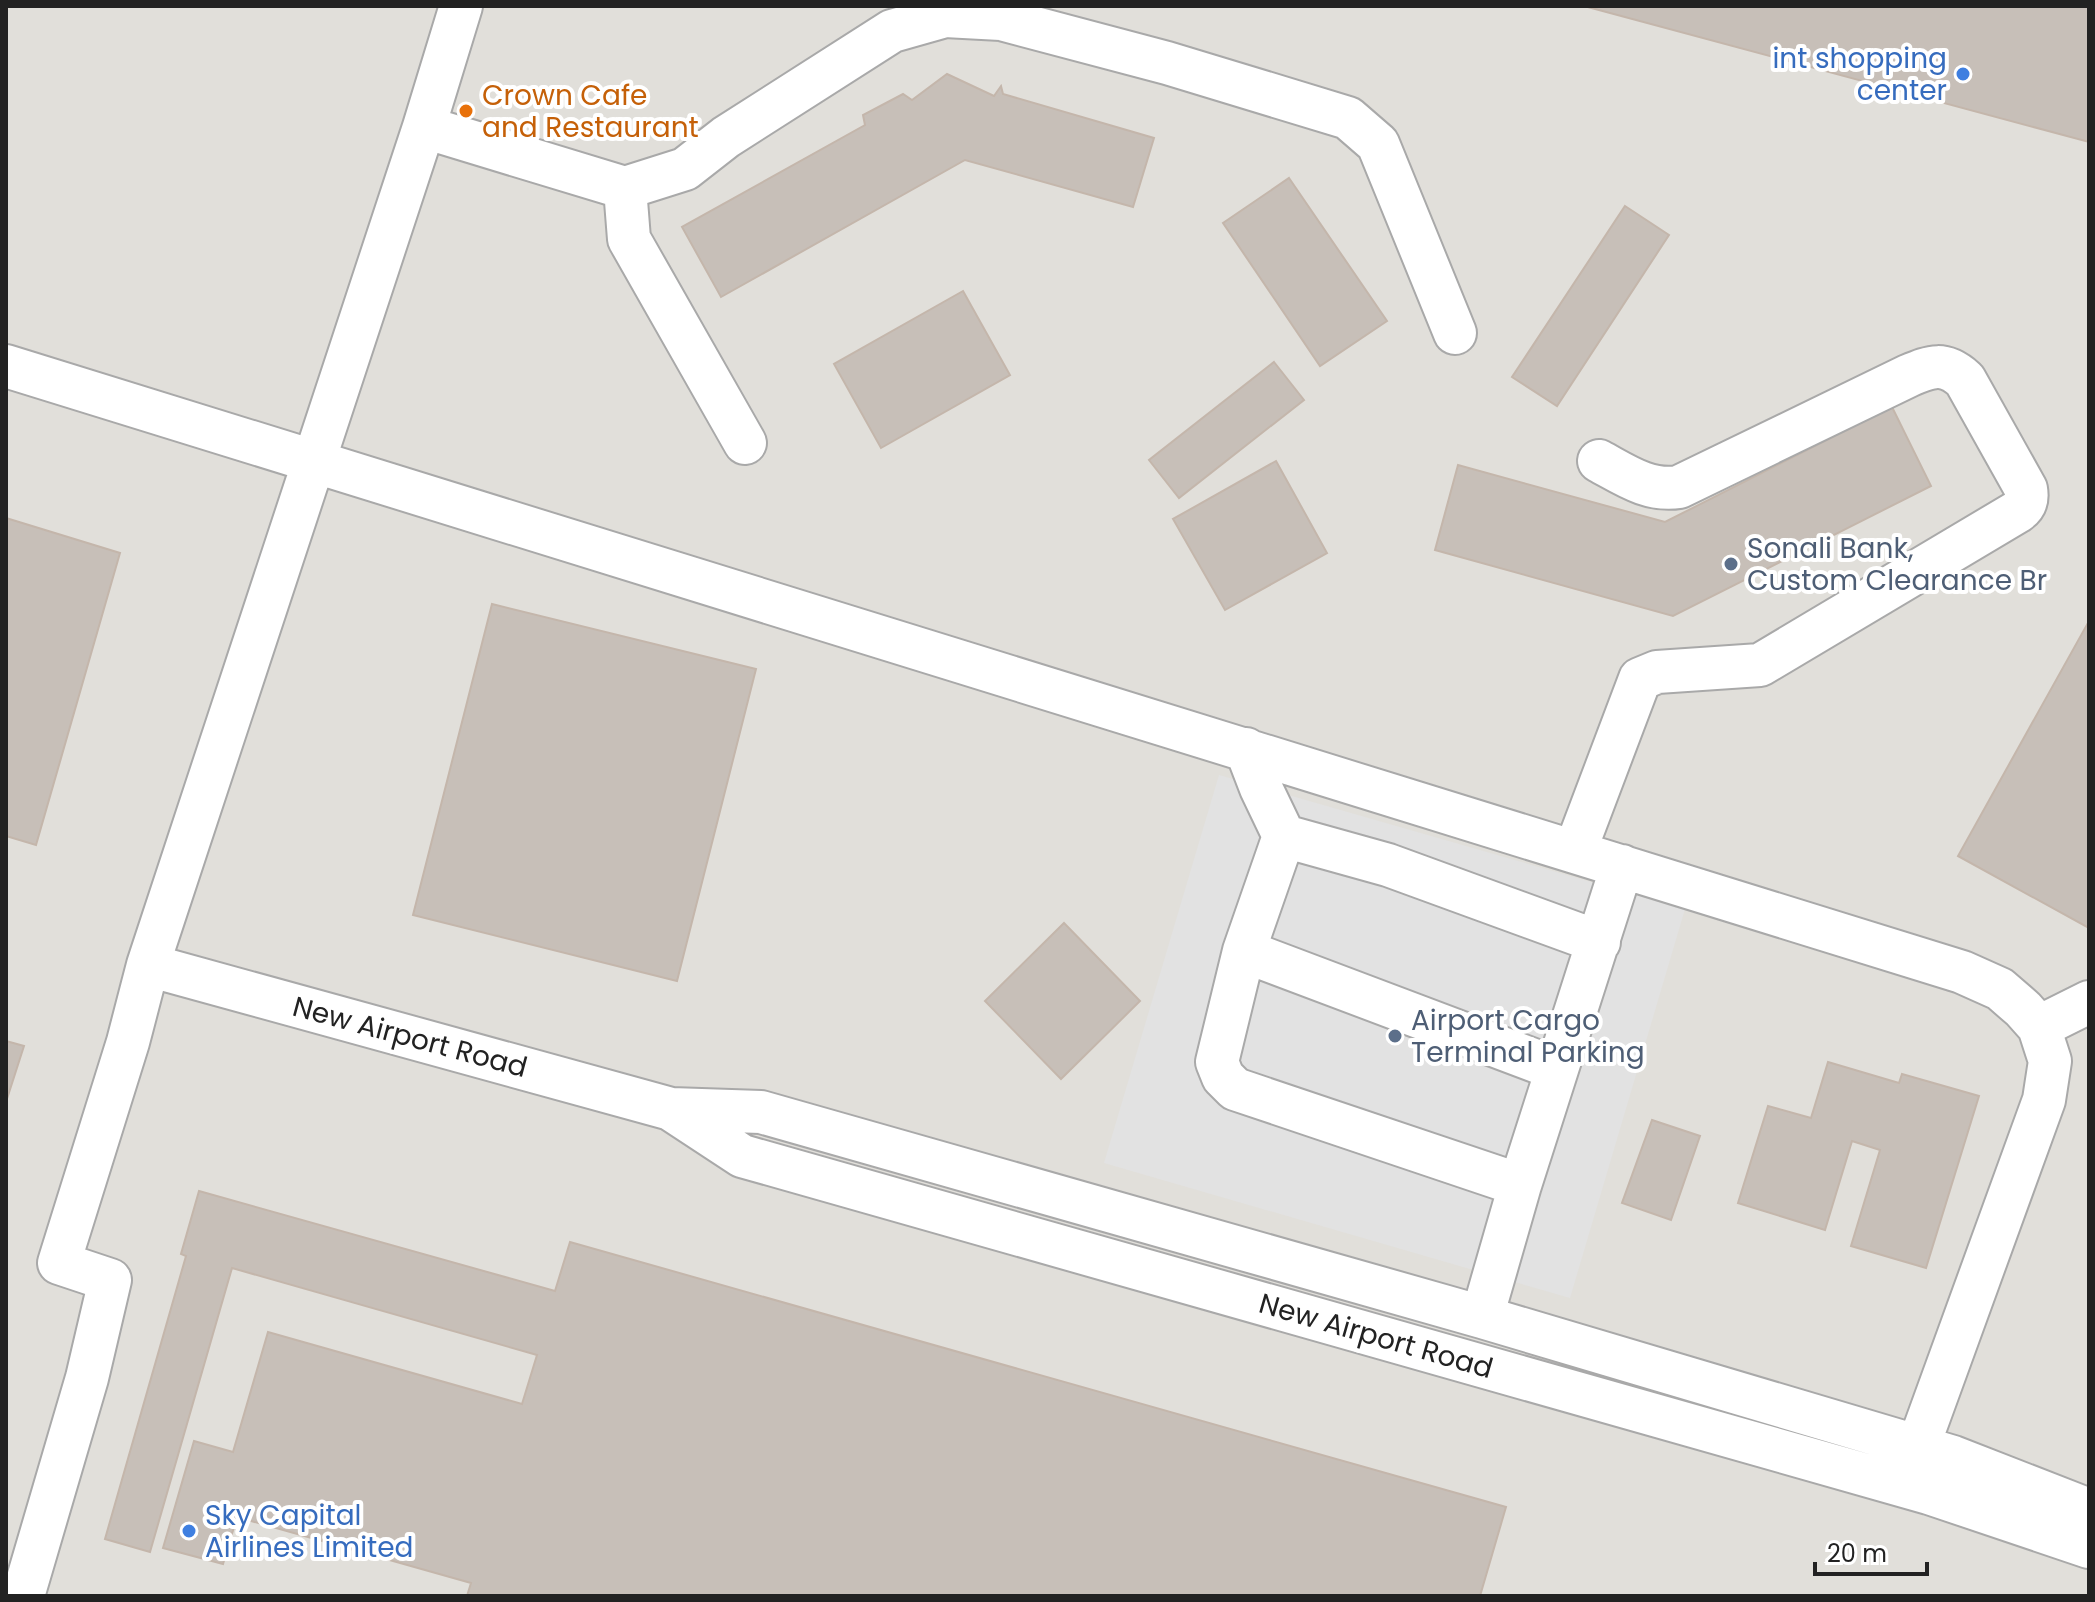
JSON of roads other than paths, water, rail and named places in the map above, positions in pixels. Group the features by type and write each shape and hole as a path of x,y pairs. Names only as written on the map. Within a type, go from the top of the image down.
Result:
{"lane":[{"path":"23,1596 87,1378 110,1280 59,1263 128,1042 148,965 461,6"},
{"path":"424,127 625,188 685,169 726,137 892,31 945,16 1001,19 1167,63 1348,118 1378,144 1455,333"},
{"path":"625,188 629,239 745,443"},
{"path":"6,366 1575,851 1962,972 2000,989 2039,1027 2050,1061 2044,1100 1918,1447"},
{"path":"1575,851 1640,679 1657,672 1760,665 2017,512 2026,503 2027,496 2026,489 1965,380 1952,368 1940,366 1908,376 1679,487 1665,489 1642,483 1599,461"},
{"path":"1246,749 1284,836 1244,951 1217,1062 1223,1077 1235,1089 1520,1185"},
{"path":"1284,836 1388,865 1599,942"},
{"path":"1482,1317 1520,1185 1622,866"},
{"path":"1244,951 1557,1069"},
{"name":"New Airport Road","path":"148,965 671,1109 761,1112 1482,1317 1918,1447 1985,1468 2089,1510"},
{"path":"2039,1027 2089,1002"},
{"name":"New Airport Road","path":"671,1109 742,1156 1929,1493 2089,1547"}],"place":[{"name":"int shopping center","path":"1963,74"},
{"name":"Crown Cafe and Restaurant","path":"466,111"},
{"name":"Sonali Bank, Custom Clearance Br","path":"1731,564"},
{"name":"Airport Cargo Terminal Parking","path":"1395,1036"},
{"name":"Sky Capital Airlines Limited","path":"189,1531"}]}
